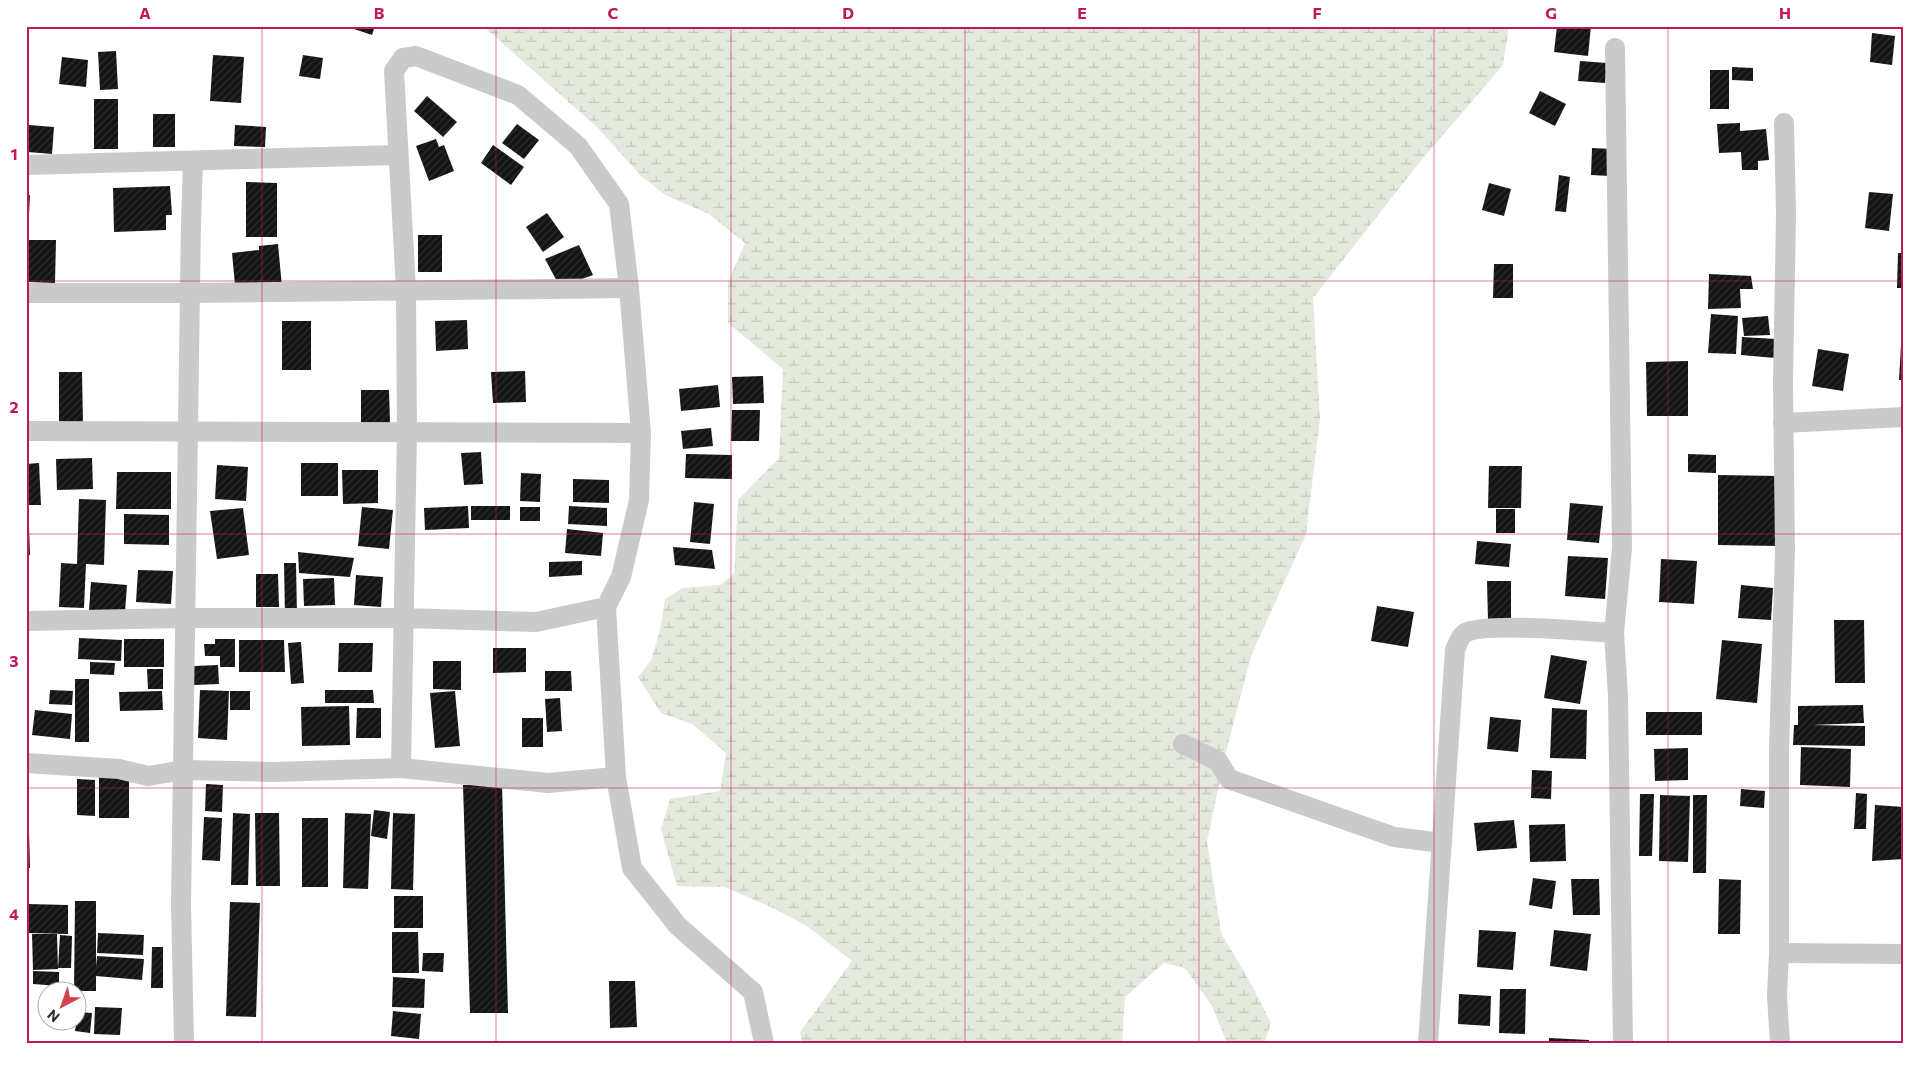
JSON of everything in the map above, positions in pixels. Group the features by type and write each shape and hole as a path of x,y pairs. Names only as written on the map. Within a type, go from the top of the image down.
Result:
{"street":[{"path":"1615,48 1622,548 1614,633 1618,705 1623,1043"},
{"path":"401,768 407,432 406,290 394,71 403,58 416,56 518,95 578,146 619,204 629,288 641,433 639,500 621,577 606,607 616,777 632,868 678,926 753,992 764,1043"},
{"path":"1780,1043 1776,996 1778,953 1778,750 1785,551 1783,423 1786,214 1784,123"},
{"path":"26,165 398,155"},
{"path":"184,1043 181,904 193,160"},
{"path":"26,293 629,288"},
{"path":"1783,423 1904,417"},
{"path":"26,431 641,433"},
{"path":"26,622 185,618 404,618 536,622 606,607"},
{"path":"1428,1043 1455,650 1463,634 1474,629 1517,628 1614,633"},
{"path":"1184,744 1218,761 1229,779 1394,837 1442,843"},
{"path":"26,763 119,769 148,776 184,770 274,772 401,768 548,782 616,777"},
{"path":"1778,953 1904,954"}],"green space":[{"path":"483,26 1509,26 1503,65 1419,163 1313,298 1320,418 1306,534 1251,656 1227,748 1207,841 1221,933 1250,982 1271,1023 1264,1043 1227,1043 1212,1006 1185,968 1164,963 1125,997 1122,1043 802,1043 800,1032 852,961 807,926 775,909 725,887 677,886 661,829 670,799 720,791 726,753 692,724 661,713 638,677 651,660 660,630 665,599 683,588 720,585 734,574 738,500 779,458 783,369 728,323 728,282 745,243 709,214 665,195 641,176 598,128"}],"building":[{"path":"352,26 375,26 372,35 351,28"},
{"path":"1557,26 1591,26 1588,56 1554,52"},
{"path":"1872,33 1895,36 1892,65 1870,62"},
{"path":"116,51 118,89 100,90 98,52"},
{"path":"213,55 244,57 241,103 210,101"},
{"path":"303,55 323,58 320,79 299,76"},
{"path":"62,57 88,60 86,87 59,84"},
{"path":"1580,61 1607,63 1605,83 1578,81"},
{"path":"1732,67 1753,68 1753,81 1732,80"},
{"path":"1710,70 1729,70 1729,109 1710,109"},
{"path":"1540,91 1566,104 1555,126 1529,113"},
{"path":"427,96 457,122 443,137 414,111"},
{"path":"94,99 118,99 118,149 94,149"},
{"path":"153,114 175,114 175,147 153,147"},
{"path":"1740,123 1740,131 1766,129 1769,160 1758,161 1758,170 1742,170 1741,152 1719,153 1717,124"},
{"path":"517,124 539,140 524,159 502,143"},
{"path":"29,125 54,127 52,154 28,152"},
{"path":"235,125 266,127 265,147 234,146"},
{"path":"436,139 439,147 444,145 454,171 429,181 416,146"},
{"path":"493,145 524,167 511,185 481,163"},
{"path":"1592,148 1612,149 1610,176 1591,175"},
{"path":"1559,175 1570,177 1566,212 1555,211"},
{"path":"246,182 277,183 277,237 246,237"},
{"path":"1489,183 1511,189 1504,216 1482,210"},
{"path":"170,186 172,215 166,215 166,230 114,232 113,188"},
{"path":"1869,192 1893,194 1889,231 1865,228"},
{"path":"26,195 30,195 28,233 26,233"},
{"path":"547,213 564,237 543,252 526,227"},
{"path":"418,235 442,235 442,272 418,272"},
{"path":"29,240 56,240 55,283 28,282"},
{"path":"278,244 282,287 235,285 232,253 259,250 259,246"},
{"path":"579,245 593,275 560,287 545,259"},
{"path":"1898,253 1904,253 1904,288 1897,288"},
{"path":"1494,264 1513,264 1513,298 1493,298"},
{"path":"1709,274 1751,276 1753,289 1740,289 1741,308 1708,309"},
{"path":"1711,314 1738,316 1736,354 1708,353"},
{"path":"1768,316 1770,335 1744,336 1742,318"},
{"path":"467,320 468,349 436,351 435,321"},
{"path":"282,321 311,321 311,370 282,370"},
{"path":"1742,337 1776,339 1775,358 1741,355"},
{"path":"1901,346 1904,346 1904,380 1899,380"},
{"path":"1818,349 1849,354 1843,391 1812,386"},
{"path":"1688,361 1688,416 1647,416 1646,362"},
{"path":"525,371 526,402 493,403 491,372"},
{"path":"59,372 82,372 83,424 59,424"},
{"path":"763,376 764,403 733,404 732,377"},
{"path":"718,385 720,407 681,411 679,389"},
{"path":"361,390 389,390 390,423 361,424"},
{"path":"732,410 760,410 759,441 731,441"},
{"path":"711,428 713,446 683,449 681,431"},
{"path":"481,452 483,484 464,485 461,453"},
{"path":"686,454 732,455 732,479 685,478"},
{"path":"1688,454 1716,455 1716,473 1688,472"},
{"path":"92,458 93,489 57,490 56,459"},
{"path":"39,463 41,505 26,505 26,464"},
{"path":"301,463 338,463 338,496 301,496"},
{"path":"217,465 248,467 246,501 215,499"},
{"path":"1489,466 1522,466 1521,508 1488,508"},
{"path":"342,470 378,470 378,503 343,504"},
{"path":"117,472 171,472 171,509 116,509"},
{"path":"521,473 541,474 540,502 520,501"},
{"path":"1718,475 1777,476 1777,546 1718,545"},
{"path":"573,479 609,480 609,503 573,502"},
{"path":"79,499 106,500 104,565 86,564 84,608 59,607 61,563 77,564"},
{"path":"694,502 714,504 710,544 690,542"},
{"path":"1570,503 1603,506 1599,543 1567,540"},
{"path":"468,506 469,528 425,530 424,508"},
{"path":"471,506 510,506 510,520 471,520"},
{"path":"569,506 607,508 607,526 568,524"},
{"path":"362,507 393,510 389,549 358,546"},
{"path":"520,507 540,507 540,521 520,521"},
{"path":"243,508 249,555 217,559 210,511"},
{"path":"1496,509 1515,509 1515,533 1496,533"},
{"path":"124,514 169,515 169,545 124,544"},
{"path":"26,527 29,527 30,555 26,555"},
{"path":"567,529 603,533 601,556 565,553"},
{"path":"1477,541 1511,544 1509,567 1475,564"},
{"path":"673,547 712,550 715,569 675,565"},
{"path":"298,552 354,558 350,577 299,573"},
{"path":"1568,556 1608,558 1605,599 1565,596"},
{"path":"1661,559 1697,561 1694,604 1659,602"},
{"path":"582,561 582,575 549,577 549,562"},
{"path":"284,563 296,563 297,616 285,616"},
{"path":"138,570 173,571 171,604 136,602"},
{"path":"256,574 278,574 279,607 256,607"},
{"path":"356,575 383,577 381,607 354,605"},
{"path":"334,578 335,605 304,606 303,579"},
{"path":"1487,581 1511,581 1511,620 1488,620"},
{"path":"91,582 127,585 125,612 89,610"},
{"path":"1741,585 1773,588 1771,620 1738,618"},
{"path":"1377,606 1414,612 1408,647 1371,641"},
{"path":"1834,620 1864,620 1865,683 1835,683"},
{"path":"79,638 122,640 121,661 78,659"},
{"path":"124,639 164,639 164,667 124,667"},
{"path":"215,639 235,639 235,667 220,667 220,656 205,656 204,644 215,644"},
{"path":"239,640 284,640 285,672 239,672"},
{"path":"1722,640 1762,644 1757,703 1716,699"},
{"path":"301,642 304,683 291,684 288,643"},
{"path":"339,643 373,643 372,672 338,672"},
{"path":"493,648 526,648 526,672 493,673"},
{"path":"1551,655 1587,661 1580,704 1544,698"},
{"path":"433,661 461,661 461,690 433,689"},
{"path":"90,662 115,663 114,675 90,674"},
{"path":"218,665 219,684 194,685 194,666"},
{"path":"147,669 163,669 163,689 148,689"},
{"path":"545,671 571,671 572,691 545,691"},
{"path":"1901,677 1904,677 1904,704 1901,704"},
{"path":"75,679 89,679 89,742 75,742"},
{"path":"50,690 73,691 72,705 49,704"},
{"path":"200,690 229,691 227,740 198,738"},
{"path":"325,690 373,690 374,703 325,703"},
{"path":"162,691 163,710 120,711 119,692"},
{"path":"230,691 250,691 250,710 230,710"},
{"path":"455,691 460,746 435,748 430,693"},
{"path":"560,698 562,731 547,732 545,699"},
{"path":"1863,705 1864,723 1812,725 1865,726 1865,746 1793,745 1794,725 1798,725 1798,706"},
{"path":"349,706 350,745 302,746 301,707"},
{"path":"357,708 381,708 381,738 356,738"},
{"path":"1552,708 1587,710 1586,759 1550,758"},
{"path":"35,710 72,714 70,739 32,735"},
{"path":"1646,712 1702,712 1702,735 1646,735"},
{"path":"1490,717 1521,720 1518,752 1487,749"},
{"path":"522,718 543,718 543,747 522,747"},
{"path":"1801,747 1851,749 1850,787 1800,785"},
{"path":"1688,748 1688,780 1655,781 1654,749"},
{"path":"1532,770 1552,771 1551,799 1531,798"},
{"path":"99,777 129,777 129,818 99,818"},
{"path":"77,779 95,780 95,816 77,815"},
{"path":"206,784 223,785 222,812 205,811"},
{"path":"502,784 508,1013 470,1013 463,785"},
{"path":"1741,789 1765,791 1764,808 1740,806"},
{"path":"1856,793 1867,794 1866,829 1854,829"},
{"path":"1640,794 1654,794 1652,856 1639,856"},
{"path":"1660,795 1690,796 1688,862 1659,861"},
{"path":"1693,795 1707,795 1706,873 1693,873"},
{"path":"1875,805 1904,807 1904,859 1872,861"},
{"path":"374,810 390,812 387,839 371,836"},
{"path":"233,813 250,814 248,885 231,885"},
{"path":"255,813 279,813 280,886 256,886"},
{"path":"345,813 371,814 368,889 343,888"},
{"path":"393,813 415,814 413,890 391,889"},
{"path":"204,817 222,818 220,861 202,860"},
{"path":"302,818 328,818 328,887 302,887"},
{"path":"1514,820 1517,848 1477,851 1474,823"},
{"path":"1565,824 1566,861 1530,862 1529,825"},
{"path":"26,831 29,831 30,868 26,868"},
{"path":"1533,878 1556,881 1552,909 1529,905"},
{"path":"1571,879 1599,879 1600,915 1573,915"},
{"path":"1719,879 1741,880 1740,934 1718,934"},
{"path":"394,896 423,896 423,928 394,928"},
{"path":"75,901 96,901 96,967 97,956 144,959 142,980 96,976 96,991 88,991 88,982 74,982"},
{"path":"230,902 260,903 256,1017 226,1016"},
{"path":"27,904 68,905 68,934 26,933"},
{"path":"1479,930 1516,932 1513,970 1477,967"},
{"path":"1554,930 1591,934 1587,971 1550,966"},
{"path":"392,932 418,932 419,973 392,973"},
{"path":"98,933 144,935 143,955 97,953"},
{"path":"32,934 57,934 58,969 33,970"},
{"path":"60,935 72,936 71,968 58,968"},
{"path":"26,940 29,940 29,969 26,969"},
{"path":"152,947 163,947 163,988 151,988"},
{"path":"423,953 444,953 443,972 422,971"},
{"path":"33,971 59,972 59,982 38,982 38,984 33,984"},
{"path":"393,977 425,979 424,1008 392,1007"},
{"path":"609,981 635,981 637,1027 610,1028"},
{"path":"1500,989 1526,989 1525,1034 1499,1033"},
{"path":"1459,994 1491,996 1490,1026 1458,1024"},
{"path":"95,1007 122,1008 120,1035 94,1034"},
{"path":"393,1011 421,1014 419,1039 391,1036"},
{"path":"88,1013 92,1013 90,1033 82,1032 88,1032"},
{"path":"1549,1038 1589,1040 1589,1043 1549,1043"}]}
